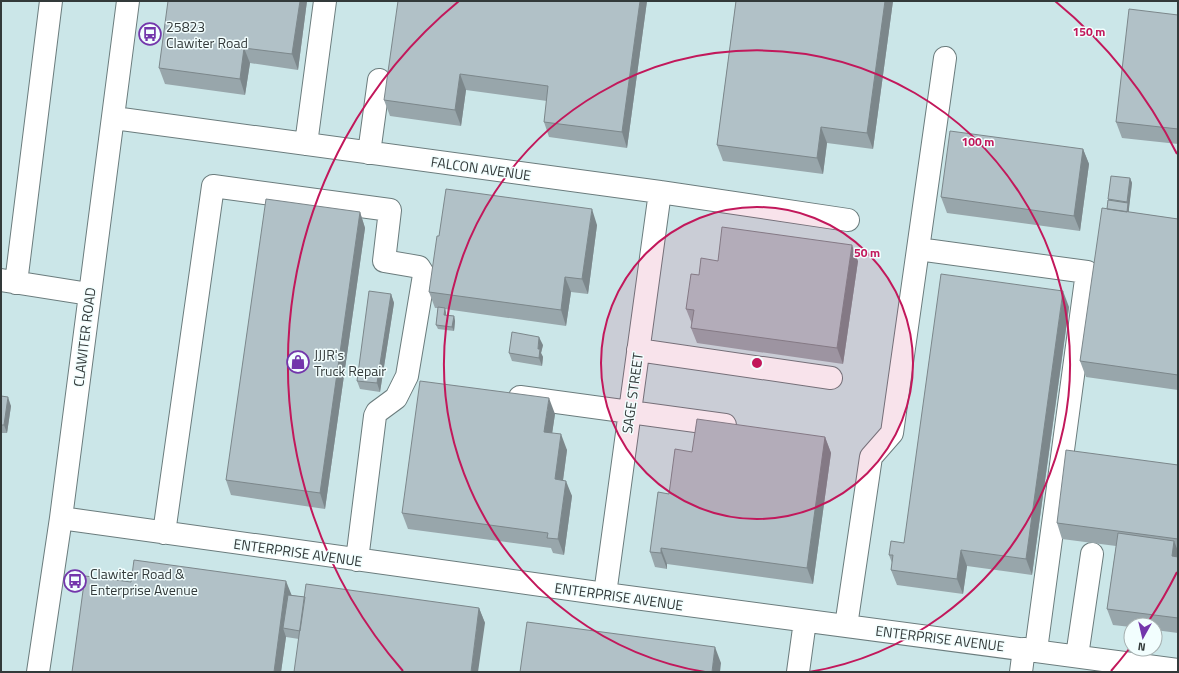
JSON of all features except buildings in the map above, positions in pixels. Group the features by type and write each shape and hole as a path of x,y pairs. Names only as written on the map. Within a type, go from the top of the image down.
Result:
{"street":[{"path":"51,1 9,282 89,294"},
{"name":"CLAWITER ROAD","path":"38,672 114,118 128,1"},
{"path":"306,144 325,1"},
{"path":"846,626 871,457 892,433 945,58"},
{"path":"369,153 379,80"},
{"name":"FALCON AVENUE","path":"114,118 660,192 848,220"},
{"path":"164,533 213,186 390,210 384,261 419,267 424,275 407,376 396,398 375,416 357,560"},
{"name":"SAGE STREET","path":"605,594 660,192"},
{"path":"918,249 1087,272 1030,650 1022,672"},
{"path":"638,350 831,378"},
{"path":"498,394 747,428"},
{"name":"ENTERPRISE AVENUE","path":"60,518 605,594 1030,650 1082,662 1175,671"},
{"path":"1082,662 1092,554"},
{"path":"798,672 805,621"}],"shaded area":[{"path":"1,1 1178,1 1178,672 1,672"}],"place":[{"name":"25823 Clawiter Road","path":"150,34"},
{"name":"JJJR's Truck Repair","path":"298,362"},
{"name":"Clawiter Road & Enterprise Avenue","path":"75,581"}]}
